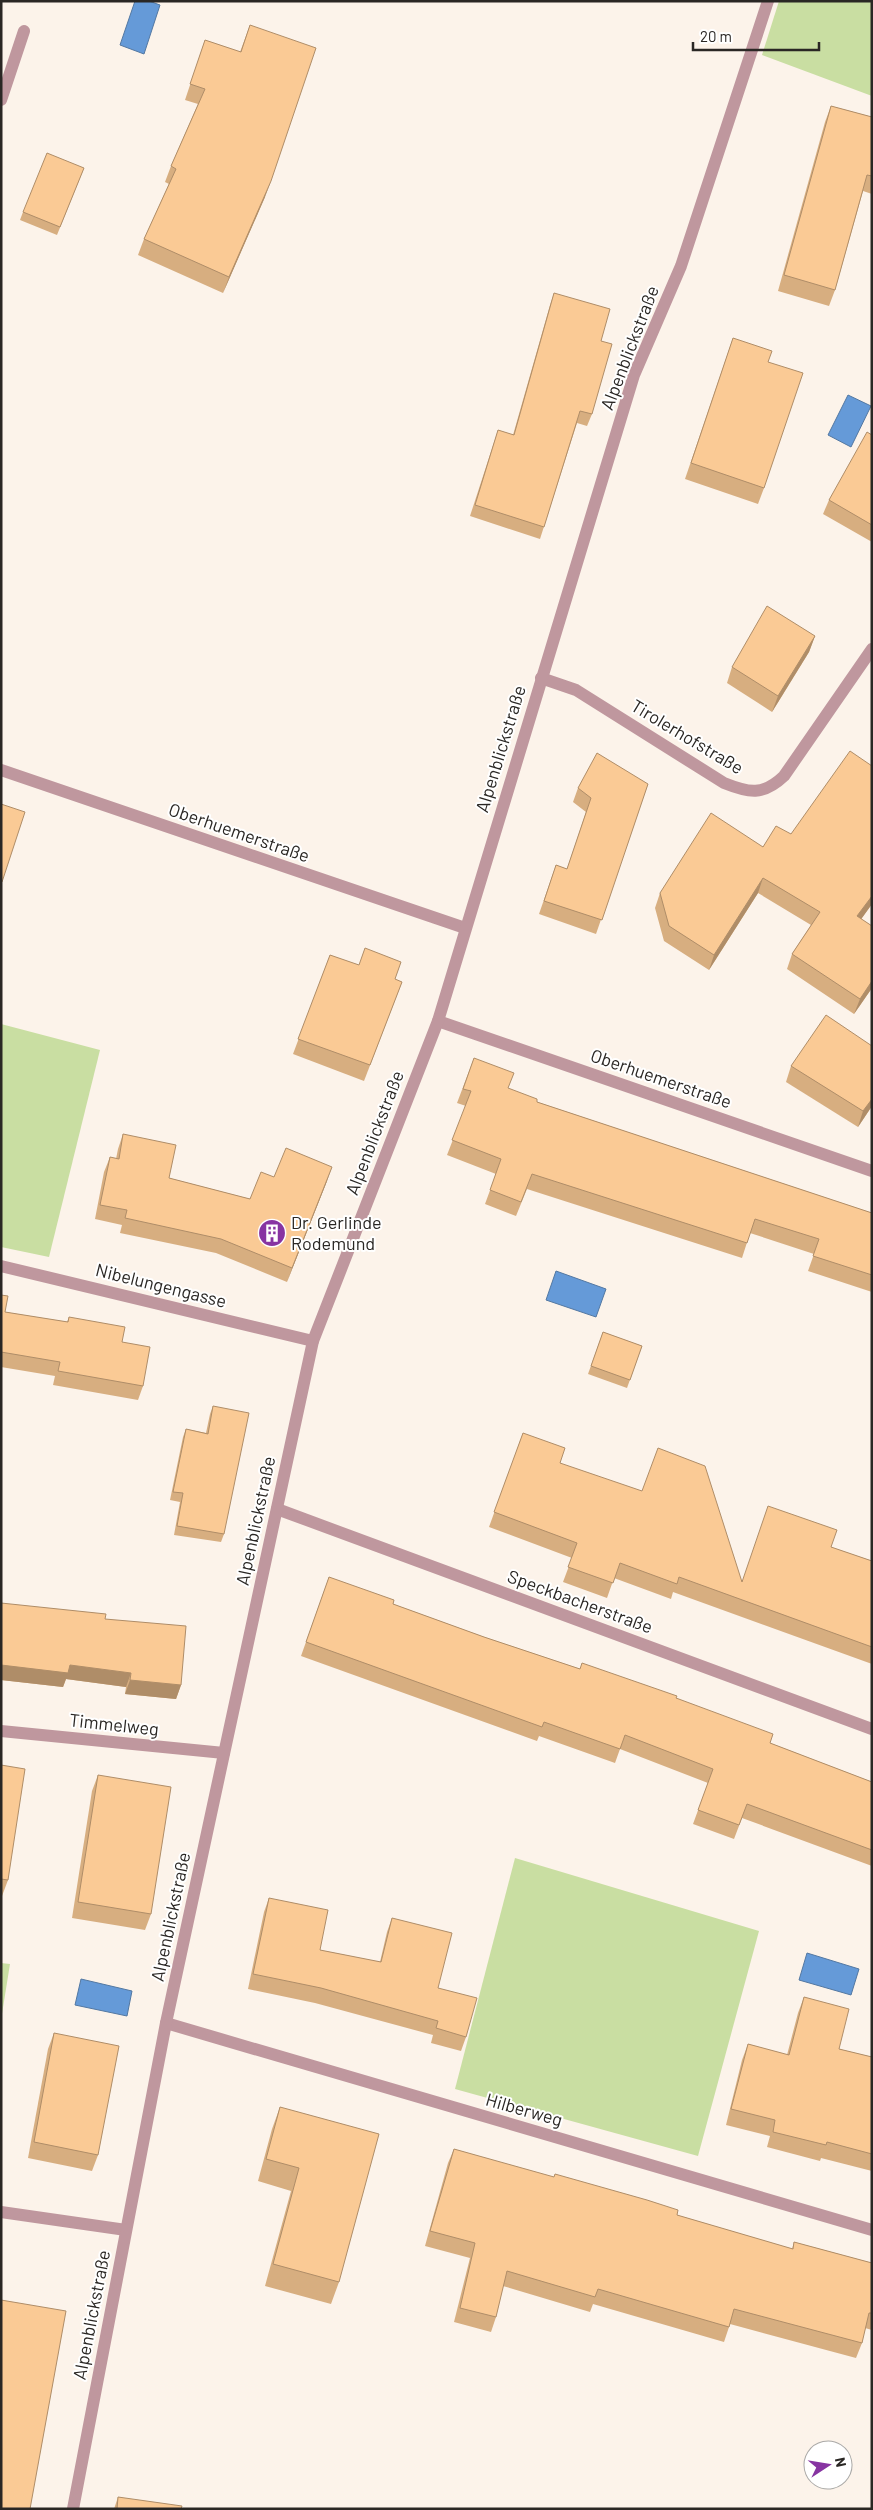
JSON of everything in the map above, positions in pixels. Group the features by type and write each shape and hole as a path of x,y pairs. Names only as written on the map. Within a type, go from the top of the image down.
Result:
{"street":[{"name":"Alpenblickstraße","path":"73,2509 166,2023 313,1341 438,1021 634,375 681,266 768,1"},
{"path":"1,100 24,31"},
{"name":"Tirolerhofstraße","path":"541,678 576,690 724,783 742,790 761,791 774,785 784,776 872,648"},
{"name":"Oberhuemerstraße","path":"1,770 465,928"},
{"name":"Oberhuemerstraße","path":"438,1021 872,1171"},
{"name":"Nibelungengasse","path":"1,1266 313,1341"},
{"name":"Speckbacherstraße","path":"277,1509 872,1728"},
{"name":"Timmelweg","path":"1,1732 224,1753"},
{"name":"Hilberweg","path":"166,2023 872,2230"},
{"path":"1,2212 126,2230"}],"green space":[{"path":"779,1 872,1 872,96 762,55"},
{"path":"1,1024 100,1050 49,1257 1,1247"},
{"path":"515,1858 759,1931 698,2156 455,2089"},
{"path":"1,1963 10,1964 1,2020"}],"water":[{"path":"135,1 149,1 160,5 144,54 120,45"},
{"path":"848,395 871,406 851,447 828,435"},
{"path":"556,1271 606,1289 596,1317 546,1300"},
{"path":"807,1953 859,1969 851,1995 799,1980"},
{"path":"81,1979 132,1991 127,2016 75,2005"}],"building":[{"path":"250,25 316,48 271,181 229,277 144,239 176,169 171,166 205,89 190,84 205,40 241,52"},
{"path":"831,106 872,117 872,176 867,175 835,290 784,275"},
{"path":"47,153 84,168 60,227 23,212"},
{"path":"554,293 610,309 601,341 612,344 592,414 580,411 544,527 475,505 498,430 514,435"},
{"path":"733,338 772,351 768,362 803,373 764,488 691,463"},
{"path":"867,432 872,435 872,525 829,500"},
{"path":"767,606 815,636 778,696 732,667"},
{"path":"850,751 872,766 872,896 857,916 872,926 872,981 860,999 792,954 820,912 763,878 714,955 669,926 660,893 711,813 763,847 776,826 791,834"},
{"path":"597,753 648,784 602,920 544,901 556,865 567,869 591,798 578,788"},
{"path":"1,804 25,812 2,882 1,881"},
{"path":"365,948 401,962 395,979 402,982 370,1065 298,1039 330,955 359,965"},
{"path":"826,1015 872,1046 872,1099 863,1111 791,1066"},
{"path":"474,1058 514,1073 508,1088 537,1099 537,1102 872,1213 872,1275 813,1256 819,1239 755,1219 747,1243 532,1174 521,1202 490,1190 501,1159 452,1140 471,1091 463,1089"},
{"path":"123,1134 176,1145 169,1178 250,1199 261,1172 274,1177 286,1148 332,1167 292,1268 221,1239 125,1218 127,1210 100,1205 110,1157 119,1159"},
{"path":"1,1295 8,1296 5,1312 68,1322 69,1317 125,1327 122,1342 150,1347 143,1386 58,1371 60,1362 1,1352"},
{"path":"603,1332 642,1346 630,1380 591,1366"},
{"path":"213,1406 249,1413 224,1534 177,1526 183,1493 173,1492 186,1429 208,1434"},
{"path":"523,1433 565,1448 560,1463 642,1491 658,1448 705,1466 742,1582 768,1506 837,1530 831,1547 872,1561 872,1647 679,1577 677,1584 620,1563 613,1583 568,1567 577,1543 494,1512"},
{"path":"329,1577 394,1600 393,1604 484,1637 580,1669 582,1663 677,1696 676,1698 773,1734 770,1743 872,1782 872,1850 747,1804 739,1825 698,1810 713,1769 625,1735 620,1749 544,1722 542,1727 306,1642"},
{"path":"1,1603 106,1614 105,1619 186,1626 181,1685 130,1680 131,1673 70,1665 68,1673 1,1665"},
{"path":"1,1765 25,1769 8,1880 1,1879"},
{"path":"98,1775 171,1787 151,1914 78,1902"},
{"path":"269,1898 328,1910 320,1950 381,1962 392,1918 452,1933 438,1988 477,1998 466,2037 436,2028 438,2021 321,1988 253,1974"},
{"path":"804,1997 849,2009 839,2049 872,2057 872,2154 827,2142 826,2145 773,2132 775,2120 731,2109 748,2044 789,2055"},
{"path":"54,2033 119,2046 98,2155 34,2142"},
{"path":"280,2107 379,2134 339,2282 273,2264 299,2168 266,2159"},
{"path":"454,2149 554,2177 555,2174 647,2200 678,2210 677,2215 793,2249 794,2242 872,2263 872,2313 869,2313 862,2343 734,2309 729,2327 598,2289 595,2297 507,2271 496,2317 460,2308 475,2243 430,2231"},
{"path":"1,2300 66,2311 30,2509 1,2509"},
{"path":"118,2497 182,2506 181,2509 117,2509"}],"place":[{"name":"Dr. Gerlinde Rodemund","path":"272,1233"}]}
